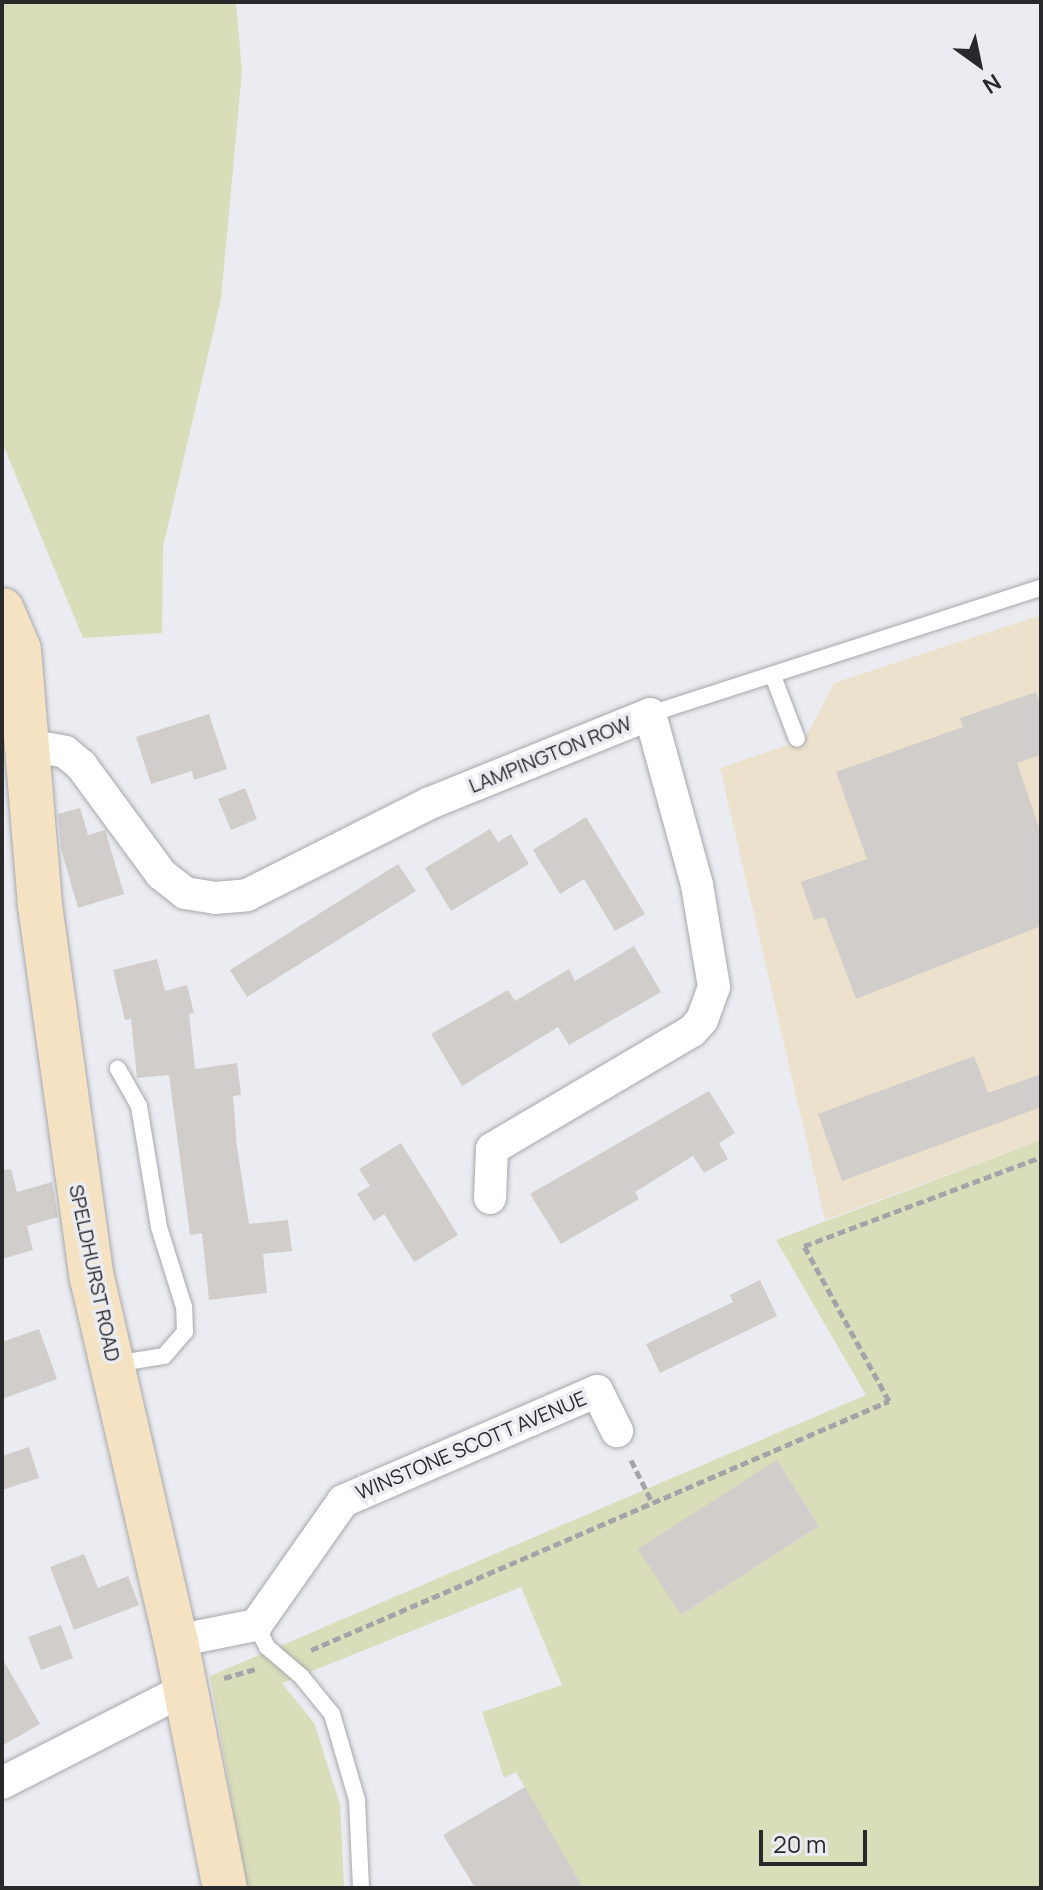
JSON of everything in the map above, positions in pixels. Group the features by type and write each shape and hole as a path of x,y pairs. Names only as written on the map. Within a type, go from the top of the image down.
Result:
{"street":[{"name":"SPELDHURST ROAD","path":"2,610 27,745 40,905 74,1167 92,1278 176,1641 225,1888"},
{"name":"LAMPINGTON ROW","path":"27,745 65,752 81,765 161,874 185,893 215,898 247,895 430,803 650,714 697,885 712,968 708,1005 692,1031 492,1149 490,1198"},
{"name":"WINSTONE SCOTT AVENUE","path":"256,1625 343,1501 597,1391 617,1431"},
{"path":"176,1641 256,1625"},
{"path":"2,1783 186,1689"}],"lane":[{"path":"650,714 1041,588"},
{"path":"773,676 797,739"},
{"path":"114,1364 164,1356 185,1332 184,1307 159,1227 139,1106 118,1069"},
{"path":"256,1625 267,1647 285,1662 332,1714 357,1800 361,1888"}],"path":[{"path":"186,1689 285,1662 889,1401 804,1246 1041,1157"},
{"path":"617,1431 652,1502"}],"shaded area":[{"path":"1041,615 1041,1140 825,1220 720,768 805,739 834,683"}],"green space":[{"path":"2,2 236,2 242,71 221,299 163,547 162,633 83,638 2,442"},
{"path":"1041,1140 1041,1888 583,1888 516,1772 504,1778 482,1712 562,1685 521,1587 282,1683 314,1723 340,1804 344,1888 247,1888 210,1676 866,1395 776,1240","holes":["777,1460 819,1526 681,1615"]}],"building":[{"path":"1036,692 1041,707 1041,755 1017,763 1041,833 1041,926 856,999 825,917 814,920 801,882 867,859 836,772 963,727 960,718"},
{"path":"209,714 227,769 194,780 192,771 151,784 136,737"},
{"path":"245,788 257,819 231,830 218,799"},
{"path":"80,808 88,835 105,830 124,894 78,908 61,849 58,814"},
{"path":"586,817 645,914 615,931 584,879 560,894 533,850"},
{"path":"490,829 498,842 511,834 529,864 451,911 425,868"},
{"path":"398,864 416,891 247,997 230,970"},
{"path":"634,946 661,992 569,1045 558,1027 462,1086 431,1034 508,990 515,1001 569,969 575,981"},
{"path":"157,959 165,991 187,985 194,1013 189,1014 195,1069 237,1063 241,1095 233,1096 249,1224 288,1220 292,1251 263,1254 267,1293 209,1300 202,1233 190,1235 169,1075 137,1078 131,1019 125,1020 113,970"},
{"path":"974,1056 988,1093 1041,1074 1041,1107 842,1181 818,1114"},
{"path":"709,1091 735,1133 719,1143 728,1159 704,1173 693,1156 635,1192 639,1199 561,1244 530,1194"},
{"path":"401,1143 458,1235 414,1262 384,1214 374,1221 357,1194 370,1186 359,1169"},
{"path":"11,1169 17,1192 52,1182 58,1217 27,1226 33,1250 2,1259 2,1170"},
{"path":"760,1280 777,1316 660,1373 646,1344 733,1302 730,1295"},
{"path":"39,1329 57,1379 2,1399 2,1342"},
{"path":"29,1447 39,1478 2,1490 2,1456"},
{"path":"777,1460 819,1526 681,1615 638,1549"},
{"path":"84,1554 98,1588 128,1576 139,1605 74,1630 50,1567"},
{"path":"61,1625 73,1658 41,1670 28,1637"},
{"path":"2,1658 40,1724 2,1746"},
{"path":"525,1787 583,1888 475,1888 443,1835"}]}
